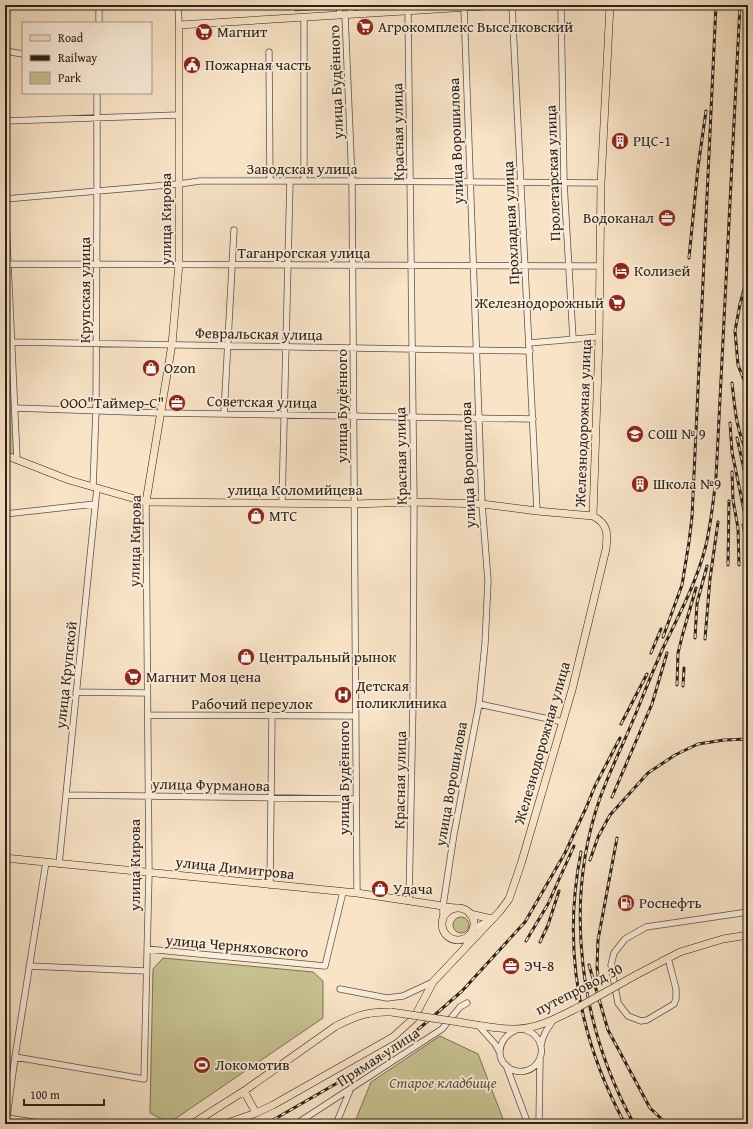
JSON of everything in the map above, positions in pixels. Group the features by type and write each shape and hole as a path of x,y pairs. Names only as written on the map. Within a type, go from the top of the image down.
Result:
{"main road":[{"path":"178,25 502,5"},
{"name":"Железнодорожная улица","path":"224,1124 256,1113 393,1037 414,1018 432,982 492,919 509,899 512,892 572,690 606,549 608,533 600,520 593,516 599,337 601,183 610,5"},
{"name":"улица Кирова","path":"146,502 172,344 179,264 178,25"},
{"name":"улица Коломийцева","path":"5,455 69,480 146,502 354,504 414,502 482,504 593,516"},
{"name":"улица Димитрова","path":"5,858 357,893 443,906"},
{"path":"470,914 473,919 471,932 460,939 450,937 443,929 443,918 450,910 461,908 470,914 492,919"},
{"name":"путепровод 30","path":"244,1091 342,1023 366,1013 378,1011 391,1012 478,1025 519,1029 537,1026 554,1020 680,952 723,939 748,935"},
{"path":"192,1124 244,1091 256,1113"}],"street":[{"path":"72,5 99,6 99,22"},
{"name":"улица Кирова","path":"178,5 178,25"},
{"name":"улица Будённого","path":"339,5 345,15 352,180 357,893"},
{"name":"улица Будённого","path":"345,15 350,5"},
{"name":"Прохладная улица","path":"512,5 537,511"},
{"name":"Пролетарская улица","path":"561,5 564,183 573,339"},
{"name":"улица Ворошилова","path":"443,918 443,906 454,834 479,704 488,581 482,504 474,265 462,7"},
{"name":"Красная улица","path":"408,11 414,502 413,702 409,901"},
{"path":"304,17 304,181"},
{"path":"5,51 22,54"},
{"path":"269,52 270,181"},
{"name":"Крупская улица","path":"95,488 97,94"},
{"path":"5,121 178,115"},
{"name":"Заводская улица","path":"5,198 97,192 200,181 352,180 410,182 601,183"},
{"path":"282,503 290,181"},
{"path":"5,198 17,460"},
{"path":"224,414 234,230"},
{"name":"Таганрогская улица","path":"8,264 599,266"},
{"path":"529,343 599,337"},
{"name":"Февральская улица","path":"12,342 530,351"},
{"name":"Советская улица","path":"15,408 161,413 533,419"},
{"name":"улица Крупской","path":"59,864 95,504 95,488"},
{"name":"улица Кирова","path":"15,1057 144,1079 149,872 146,502"},
{"path":"5,514 95,504"},
{"path":"76,692 147,693"},
{"path":"479,704 563,722"},
{"name":"Рабочий переулок","path":"148,715 356,716"},
{"path":"270,885 272,716"},
{"name":"улица Фурманова","path":"66,795 356,799"},
{"path":"6,1124 15,1057 46,862"},
{"name":"улица Черняховского","path":"147,949 325,966 343,892"},
{"name":"улица Димитрова","path":"443,906 461,908"},
{"path":"668,958 676,988 676,999 674,1004 648,1020 642,1021 628,1016 618,1003 611,965 614,953 625,939 646,927 748,912"},
{"path":"464,949 471,932 492,919"},
{"path":"29,966 146,971"},
{"path":"340,989 388,998 403,996 432,982"},
{"name":"Прямая улица","path":"296,1124 442,1029 460,1007 467,1003"},
{"path":"541,1045 542,1038 546,1030 554,1020"},
{"path":"478,1025 500,1052"},
{"path":"539,1124 540,1059 542,1052 539,1039 535,1034 519,1029 509,1032 500,1044 501,1059 511,1069 524,1071 530,1069 536,1065 540,1059"},
{"path":"506,1065 528,1124"},
{"path":"336,1124 351,1088"},
{"path":"7,1118 46,1124"}],"green space":[{"path":"294,5 336,5 336,8 295,11"},
{"path":"5,199 17,460 5,455"},
{"path":"461,917 467,919 469,925 467,931 461,933 455,931 453,925 455,919"},
{"name":"Локомотив","path":"163,958 313,972 323,981 323,1018 169,1123 150,1113 153,969"},
{"name":"Старое кладбище","path":"440,1036 478,1054 505,1124 354,1124 371,1082"}],"railway":[{"path":"663,637 682,585 692,517 716,5"},
{"path":"634,1124 616,1086 601,1047 590,1006 583,964 580,922 582,880 589,838 600,798 660,656 692,586 701,562 709,532 716,478 740,5"},
{"path":"689,258 698,167 706,111"},
{"path":"748,275 740,304 735,331 738,365 748,390"},
{"path":"732,383 738,428 748,454"},
{"path":"730,423 732,452 748,530"},
{"path":"737,438 745,474"},
{"path":"732,472 733,500 738,528 739,565"},
{"path":"728,565 729,501"},
{"path":"705,639 710,579 718,522"},
{"path":"743,525 748,549"},
{"path":"695,638 697,603 707,566"},
{"path":"677,685 678,653 696,588"},
{"path":"651,653 661,629"},
{"path":"612,797 652,704 667,653"},
{"path":"683,686 684,668"},
{"path":"621,724 647,674"},
{"path":"266,1124 379,1059 421,1027 462,991 525,922 565,853 595,786 620,738"},
{"path":"590,860 598,837 610,815 648,773 675,755 698,744 724,740 748,739"},
{"path":"599,984 597,967 598,940 617,838"},
{"path":"526,941 548,904 574,846"},
{"path":"581,852 573,923 574,957 578,991 585,1025 596,1058 609,1091 625,1124"},
{"path":"540,942 548,925 559,891"},
{"path":"589,965 608,1030 650,1108 667,1124"}],"place":[{"name":"Агрокомплекс Выселковский","path":"365,27"},
{"name":"Магнит","path":"204,32"},
{"name":"Пожарная часть","path":"192,65"},
{"name":"РЦС-1","path":"620,141"},
{"name":"Водоканал","path":"667,218"},
{"name":"Колизей","path":"621,271"},
{"name":"Железнодорожный","path":"617,303"},
{"name":"Ozon","path":"151,368"},
{"name":"ООО\"Таймер-С\"","path":"177,403"},
{"name":"СОШ № 9","path":"635,434"},
{"name":"Школа №9","path":"640,484"},
{"name":"МТС","path":"256,516"},
{"name":"Центральный рынок","path":"246,657"},
{"name":"Магнит Моя цена","path":"133,677"},
{"name":"Детская поликлиника","path":"343,695"},
{"name":"Удача","path":"380,889"},
{"name":"Роснефть","path":"626,903"},
{"name":"ЭЧ-8","path":"511,966"},
{"name":"Локомотив","path":"202,1065"}]}
